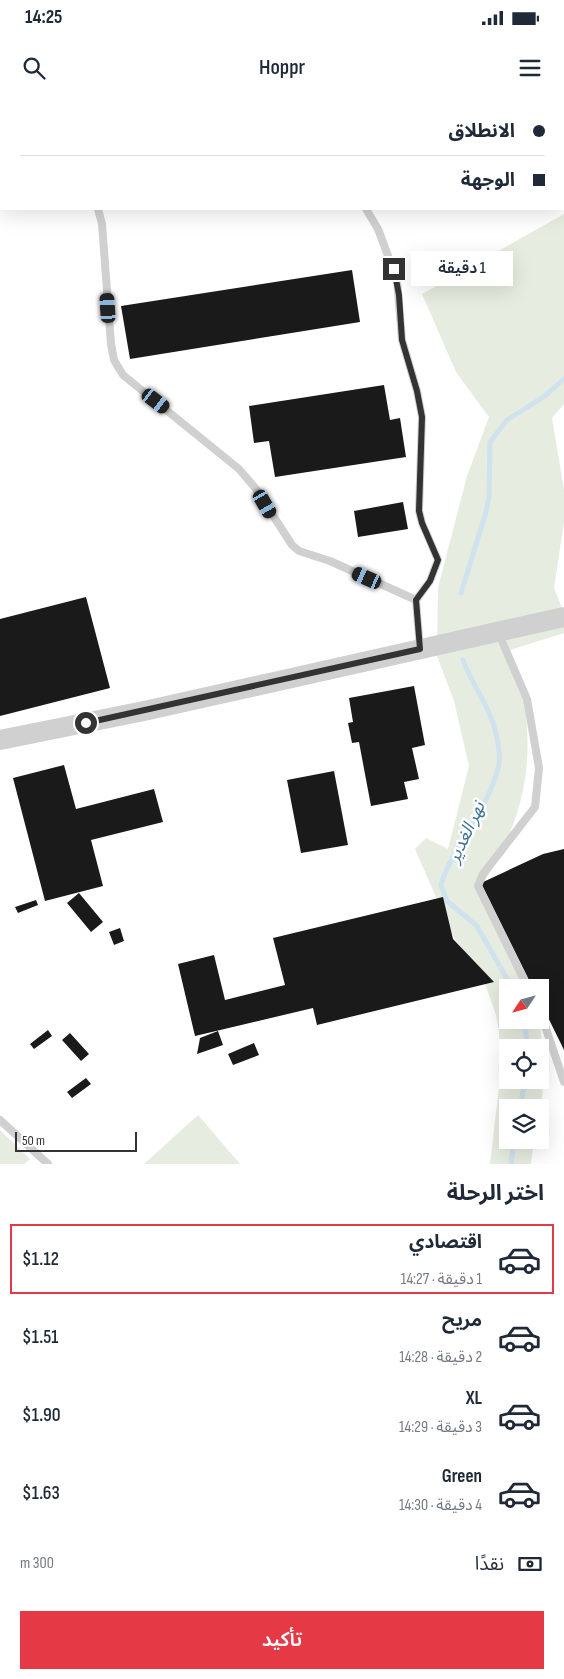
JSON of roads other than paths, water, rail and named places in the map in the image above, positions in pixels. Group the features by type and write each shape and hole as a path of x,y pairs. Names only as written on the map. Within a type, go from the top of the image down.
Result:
{"street":[{"path":"0,740 144,711 564,617"}],"lane":[{"path":"98,210 102,224 111,344 114,360 124,375 239,469 256,489 287,539 299,551 330,561 416,600"},
{"path":"367,210 378,229 397,280 402,340 417,391 422,417 419,511 422,523 438,560 430,581 416,600 420,649"},
{"path":"498,632 527,699 539,768 535,807 483,874 478,886 524,979"},
{"path":"546,1029 564,1082"},
{"path":"0,1120 48,1164"}],"waterway":[{"name":"نهر الغدير","path":"461,593 486,512 489,496 490,442 507,420 545,396 564,379"},
{"name":"نهر الغدير","path":"463,660 491,717 499,750 499,764 495,780 488,795 446,870 441,885 447,901 477,926 507,979"},
{"name":"نهر الغدير","path":"525,1029 527,1039"},
{"name":"نهر الغدير","path":"522,1099 523,1089"},
{"name":"نهر الغدير","path":"511,1164 513,1149"}]}
